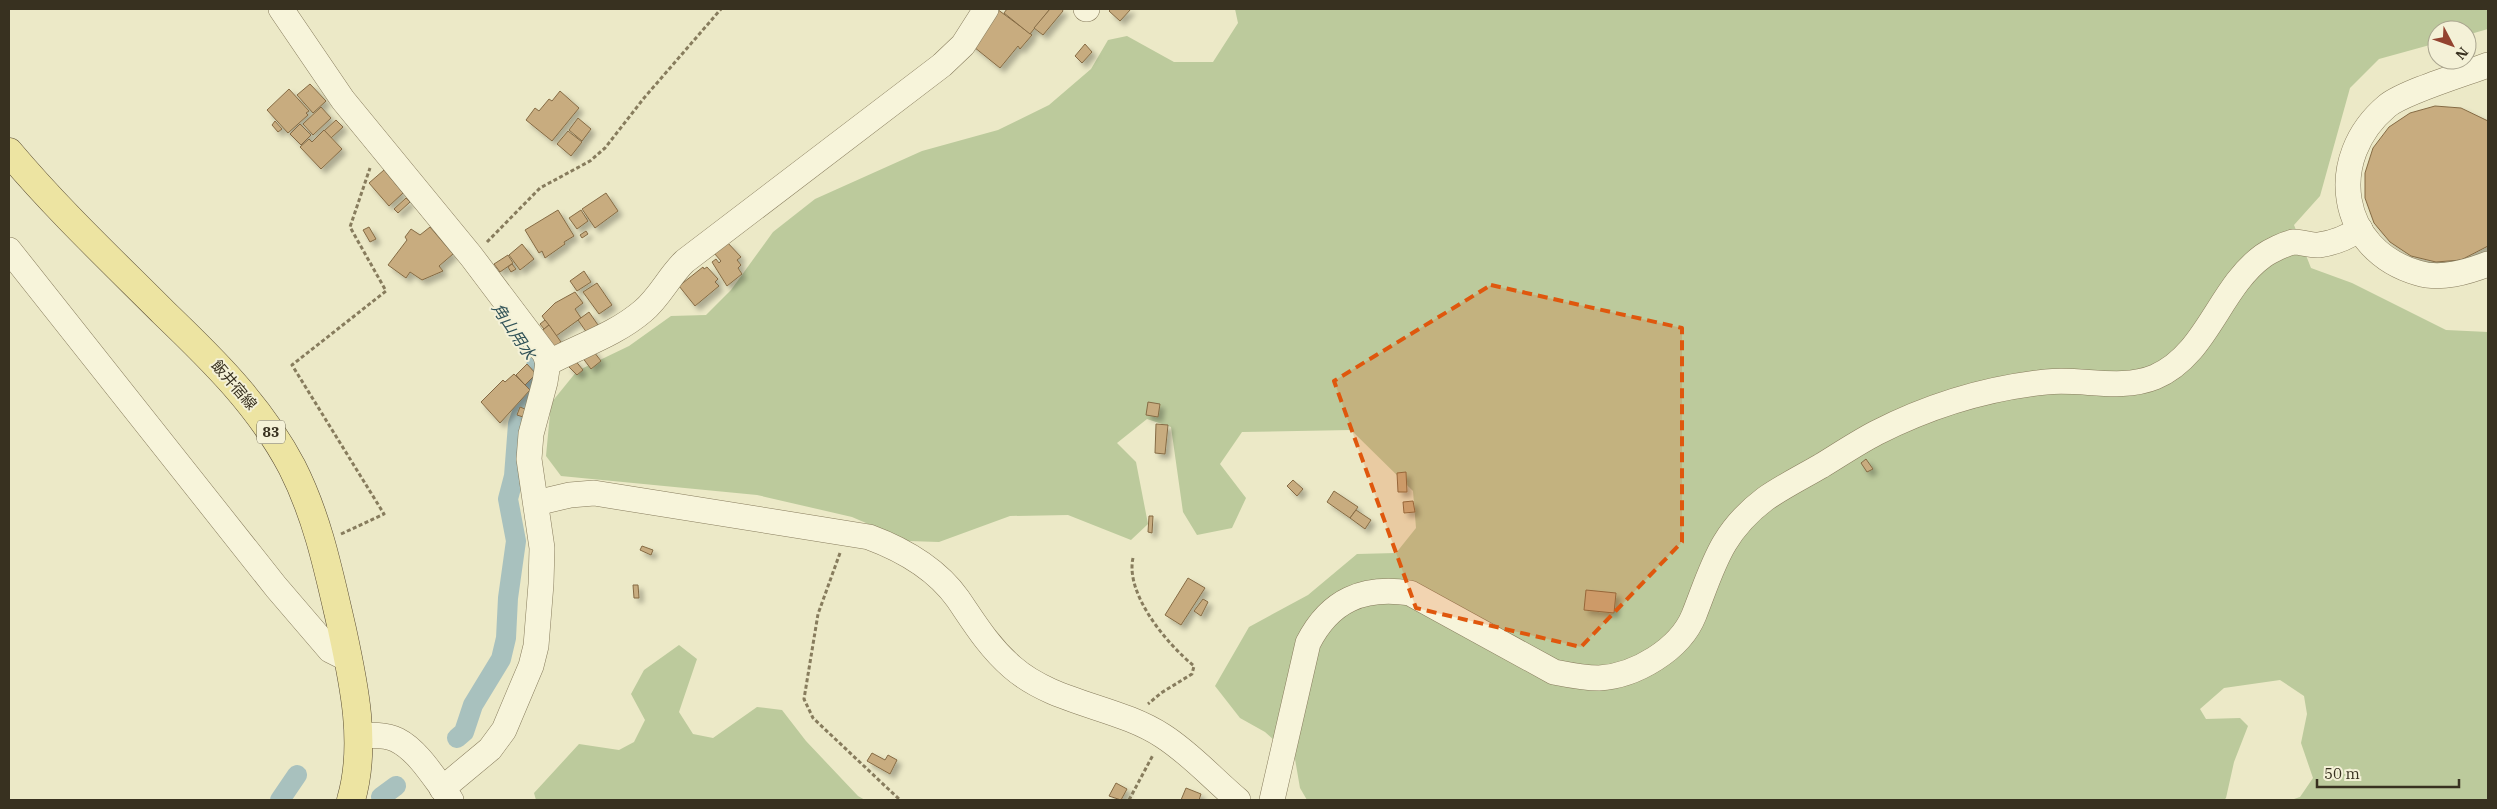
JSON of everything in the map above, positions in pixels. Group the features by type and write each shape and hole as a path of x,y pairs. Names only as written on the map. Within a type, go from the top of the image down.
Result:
{"main road":[{"name":"飯井宿線","path":"9,152 46,196 247,397 292,467 322,543 348,659 359,736 357,779 351,800"}],"street":[{"path":"281,9 333,85 471,256 545,354 548,363 545,382 531,434 529,459 542,548 536,646 531,666 504,730 447,795 415,754 397,739 376,735 359,736"},
{"path":"548,363 582,345 607,335 642,312 654,300 672,273 942,65 963,45 986,9"},
{"path":"2488,65 2388,105 2366,127 2351,155 2347,186 2353,216 2360,229 2368,242 2392,262 2419,274 2450,275 2488,264"},
{"path":"1272,800 1308,643 1317,626 1331,611 1348,600 1368,592 1388,590 1410,593 1554,672 1600,678 1640,667 1657,657 1685,631 1694,616 1718,551 1732,530 1766,498 1875,433 1975,394 2049,382 2118,383 2153,378 2173,368 2192,348 2247,270 2264,255 2292,242 2318,245 2348,236 2360,229"},
{"path":"9,250 276,586 330,650 348,659"},
{"path":"536,503 570,495 594,492 869,537 896,547 918,560 937,576 957,598 991,648 1014,669 1058,694 1135,722 1163,736 1198,763 1238,800"}],"path":[{"path":"471,256 540,188 590,161 605,148 644,98 721,9"},
{"path":"322,543 384,514 292,365 386,291 350,227 378,143"},
{"path":"848,534 818,614 804,699 813,718 900,800"},
{"path":"1133,558 1131,568 1136,588 1146,610 1161,631 1194,666 1192,674 1161,692 1144,707 1135,722"},
{"path":"1129,800 1163,736"}],"highlighted area":[{"path":"1491,285 1682,328 1682,542 1581,647 1416,608 1334,381"}],"green space":[{"path":"1235,9 2488,9 2488,29 2477,32 2477,20 2427,20 2427,46 2379,59 2350,88 2320,196 2294,225 2311,268 2352,283 2446,330 2488,332 2488,800 2291,800 2300,797 2313,778 2301,743 2307,714 2304,696 2280,680 2224,688 2200,709 2206,719 2240,718 2248,726 2234,762 2224,800 1307,800 1300,788 1295,759 1265,732 1240,718 1215,686 1249,627 1308,595 1357,554 1396,553 1416,528 1413,491 1351,430 1242,432 1220,464 1246,498 1232,528 1197,535 1183,512 1171,427 1147,419 1117,443 1136,462 1148,524 1131,540 1068,515 1010,516 939,542 908,541 852,517 757,495 561,476 546,456 551,403 577,371 629,346 671,316 706,315 731,290 773,232 815,199 922,151 998,130 1049,105 1091,69 1108,40 1127,36 1174,62 1213,62 1238,23"},
{"path":"679,645 697,659 679,712 693,734 713,738 757,707 782,710 806,741 858,796 865,800 536,800 534,793 579,744 619,750 634,742 645,720 631,694 644,670"}],"building":[{"path":"997,9 1032,35 1020,49 1018,46 1000,68 969,43"},
{"path":"1007,9 1050,9 1030,34 1004,13"},
{"path":"1050,9 1062,9 1063,11 1043,35 1034,28"},
{"path":"1111,9 1131,9 1120,21 1109,11"},
{"path":"1085,44 1092,52 1082,63 1075,56"},
{"path":"310,84 326,101 313,113 297,95"},
{"path":"289,89 309,111 306,113 308,115 288,133 267,110"},
{"path":"560,91 579,108 552,141 526,120 535,108 539,111 549,99 552,101"},
{"path":"2435,106 2461,108 2488,121 2488,246 2461,260 2436,262 2411,256 2390,242 2374,223 2365,198 2365,173 2373,148 2389,127 2410,113"},
{"path":"321,107 331,118 313,135 303,124"},
{"path":"578,118 591,129 582,141 569,130"},
{"path":"336,120 343,127 331,138 324,131"},
{"path":"275,121 282,129 278,132 272,125"},
{"path":"300,124 311,135 301,145 290,134"},
{"path":"324,130 342,149 321,169 300,147 309,139 312,142"},
{"path":"568,131 582,142 571,156 557,144"},
{"path":"384,170 403,193 389,206 369,183"},
{"path":"606,193 618,211 595,228 582,209"},
{"path":"406,198 410,202 398,213 394,209"},
{"path":"558,210 574,236 545,258 542,251 539,253 525,230"},
{"path":"581,210 588,221 577,229 569,218"},
{"path":"369,227 376,239 370,242 363,230"},
{"path":"430,227 453,254 439,266 443,271 422,280 410,272 406,278 388,265 407,240 405,237 411,229 420,235"},
{"path":"586,231 588,234 582,238 580,235"},
{"path":"727,242 741,257 737,260 741,265 738,268 742,274 727,286 712,262 716,259 719,263 721,261 714,253"},
{"path":"522,244 534,259 520,270 509,255"},
{"path":"508,255 513,263 500,272 494,264"},
{"path":"512,264 516,269 511,272 508,267"},
{"path":"703,267 704,269 707,267 718,279 715,282 719,286 695,306 679,286"},
{"path":"584,271 591,282 577,291 570,281"},
{"path":"597,283 612,305 599,314 583,292"},
{"path":"575,292 583,303 575,309 581,318 556,336 542,316 555,303"},
{"path":"589,312 598,325 587,333 578,320"},
{"path":"545,320 549,325 544,329 540,324"},
{"path":"549,325 561,342 551,349 539,333"},
{"path":"591,348 601,361 591,369 582,357"},
{"path":"574,359 583,370 577,375 567,365"},
{"path":"527,364 536,374 525,385 516,375"},
{"path":"514,374 530,390 500,423 481,402 503,380 505,382"},
{"path":"1148,402 1160,404 1158,417 1146,415"},
{"path":"520,407 525,409 523,417 517,415"},
{"path":"1156,424 1168,425 1165,454 1155,453"},
{"path":"1866,459 1873,469 1867,472 1861,463"},
{"path":"1406,472 1407,492 1398,492 1397,473"},
{"path":"1293,480 1303,489 1297,496 1287,486"},
{"path":"1334,491 1358,507 1350,518 1327,502"},
{"path":"1413,501 1415,512 1404,513 1403,502"},
{"path":"1356,510 1371,520 1365,529 1350,518"},
{"path":"1149,516 1153,516 1152,533 1148,532"},
{"path":"642,546 653,550 651,555 640,550"},
{"path":"1188,578 1205,588 1181,625 1165,615"},
{"path":"633,585 638,585 639,598 634,598"},
{"path":"1586,590 1616,593 1614,613 1584,610"},
{"path":"1203,599 1208,602 1201,616 1194,611"},
{"path":"872,753 885,760 888,755 897,760 890,774 867,761"},
{"path":"1116,783 1127,789 1121,800 1109,796"},
{"path":"1186,788 1201,794 1199,800 1181,800"}],"waterway":[{"name":"角山用水","path":"457,738 464,732 473,705 501,659 506,638 508,598 516,541 508,499 514,476 518,424 534,379 536,366"},
{"name":"角山用水","path":"280,800 297,775"},
{"name":"角山用水","path":"381,797 396,786"}]}
